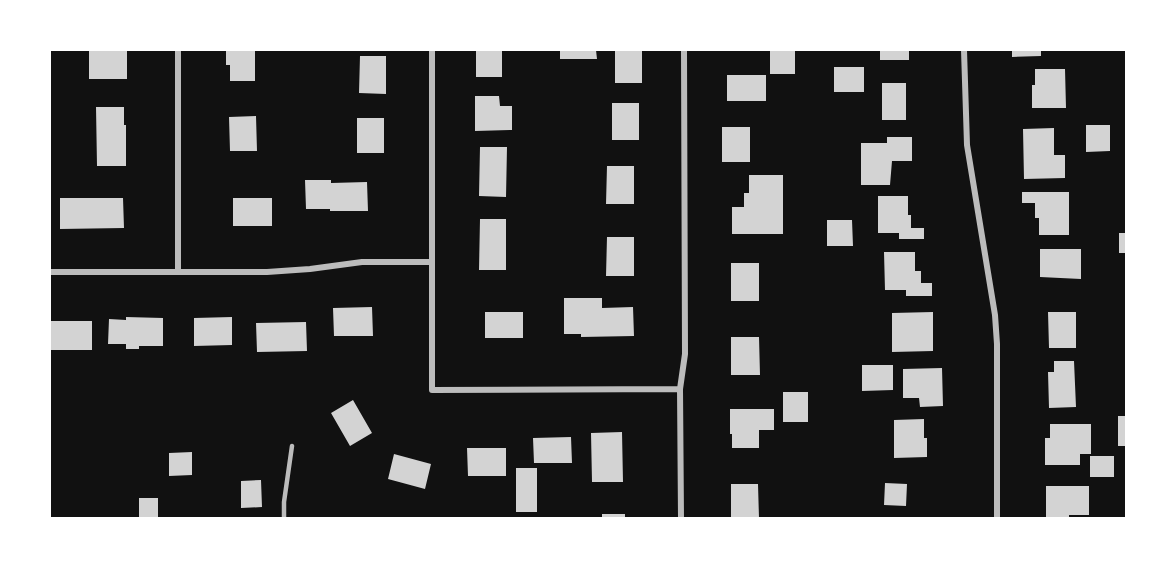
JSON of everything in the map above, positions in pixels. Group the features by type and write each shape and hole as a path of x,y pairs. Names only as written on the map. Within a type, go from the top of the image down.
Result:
{"street":[{"path":"178,50 178,272"},
{"path":"432,50 432,390 680,389"},
{"path":"681,519 680,389 685,354 684,50"},
{"path":"964,50 966,145 995,315 997,519"},
{"path":"50,272 267,272 362,262 432,262"}],"lane":[{"path":"284,519 284,502 292,446"}],"building":[{"path":"89,50 127,50 127,79 89,79"},
{"path":"226,50 255,50 255,81 230,81 230,65 226,65"},
{"path":"476,50 502,50 502,77 476,77"},
{"path":"560,50 596,50 597,59 560,59"},
{"path":"615,50 642,50 642,83 615,83"},
{"path":"880,50 909,50 909,60 880,60"},
{"path":"1012,50 1041,50 1041,56 1012,57"},
{"path":"770,51 795,51 795,74 770,74"},
{"path":"360,56 386,56 386,94 359,93"},
{"path":"834,67 864,67 864,92 834,92"},
{"path":"1035,69 1065,69 1066,108 1032,108"},
{"path":"727,75 766,75 766,101 727,101"},
{"path":"882,83 906,83 906,120 882,120"},
{"path":"475,96 499,96 500,106 512,106 512,130 475,131"},
{"path":"612,103 639,103 639,140 612,140"},
{"path":"96,107 124,107 126,166 97,166"},
{"path":"256,116 257,151 230,151 229,117"},
{"path":"357,118 384,118 384,153 357,153"},
{"path":"1086,125 1110,125 1110,151 1086,152"},
{"path":"722,127 750,127 750,162 722,162"},
{"path":"1054,128 1054,155 1065,155 1065,178 1024,179 1023,129"},
{"path":"887,137 912,137 912,161 892,161 890,185 861,185 861,143 887,143"},
{"path":"480,147 507,147 506,197 479,196"},
{"path":"607,166 634,166 634,204 606,204"},
{"path":"749,175 783,175 783,234 732,234 732,207 744,207 744,193 749,193"},
{"path":"305,180 331,180 331,183 367,182 368,211 306,209"},
{"path":"1022,192 1069,192 1069,235 1039,235 1039,218 1035,218 1035,203 1022,203"},
{"path":"878,196 908,196 911,228 924,228 924,239 899,239 899,233 878,233"},
{"path":"60,198 123,198 124,228 60,229"},
{"path":"233,198 272,198 272,226 233,226"},
{"path":"480,219 506,219 506,270 479,270"},
{"path":"827,220 852,220 853,246 827,246"},
{"path":"1119,233 1126,233 1126,253 1119,253"},
{"path":"607,237 634,237 634,276 606,276"},
{"path":"1040,249 1081,249 1081,279 1040,277"},
{"path":"884,252 915,252 915,271 921,271 921,283 932,283 932,296 906,296 906,290 885,290"},
{"path":"731,263 759,263 759,301 731,301"},
{"path":"564,298 602,298 602,308 633,307 634,336 581,337 581,334 564,334"},
{"path":"372,307 373,336 334,336 333,308"},
{"path":"485,312 523,312 523,338 485,338"},
{"path":"933,312 933,351 892,352 892,313"},
{"path":"1048,312 1076,312 1076,348 1049,348"},
{"path":"126,317 163,318 163,346 139,346 139,349 126,349 126,344 108,344 109,319 126,320"},
{"path":"232,317 232,345 194,346 194,318"},
{"path":"50,321 92,321 92,350 50,350"},
{"path":"306,322 307,351 257,352 256,323"},
{"path":"731,337 759,337 760,375 731,375"},
{"path":"1054,361 1074,361 1076,407 1049,408 1048,372 1054,372"},
{"path":"862,365 893,365 893,390 862,391"},
{"path":"942,368 943,406 920,407 919,398 903,398 903,369"},
{"path":"783,392 808,392 808,422 783,422"},
{"path":"353,400 372,433 350,446 331,413"},
{"path":"730,409 774,409 774,430 759,430 759,448 732,448"},
{"path":"1118,416 1126,416 1126,446 1118,446"},
{"path":"924,419 927,457 894,458 894,420"},
{"path":"1050,424 1091,424 1091,454 1080,454 1080,465 1045,465 1045,438 1050,438"},
{"path":"622,432 623,482 592,482 591,433"},
{"path":"571,437 572,463 534,463 533,438"},
{"path":"467,448 506,448 506,476 468,476"},
{"path":"192,452 192,475 169,476 169,453"},
{"path":"394,454 431,464 425,489 388,479"},
{"path":"1090,456 1114,456 1114,477 1090,477"},
{"path":"516,468 537,468 537,512 516,512"},
{"path":"261,480 262,507 241,508 241,481"},
{"path":"885,483 907,484 906,506 884,505"},
{"path":"731,484 758,484 759,518 731,518"},
{"path":"1046,486 1089,486 1089,515 1046,518"},
{"path":"139,498 158,498 158,518 139,518"},
{"path":"602,514 625,514 625,518 602,518"}]}
